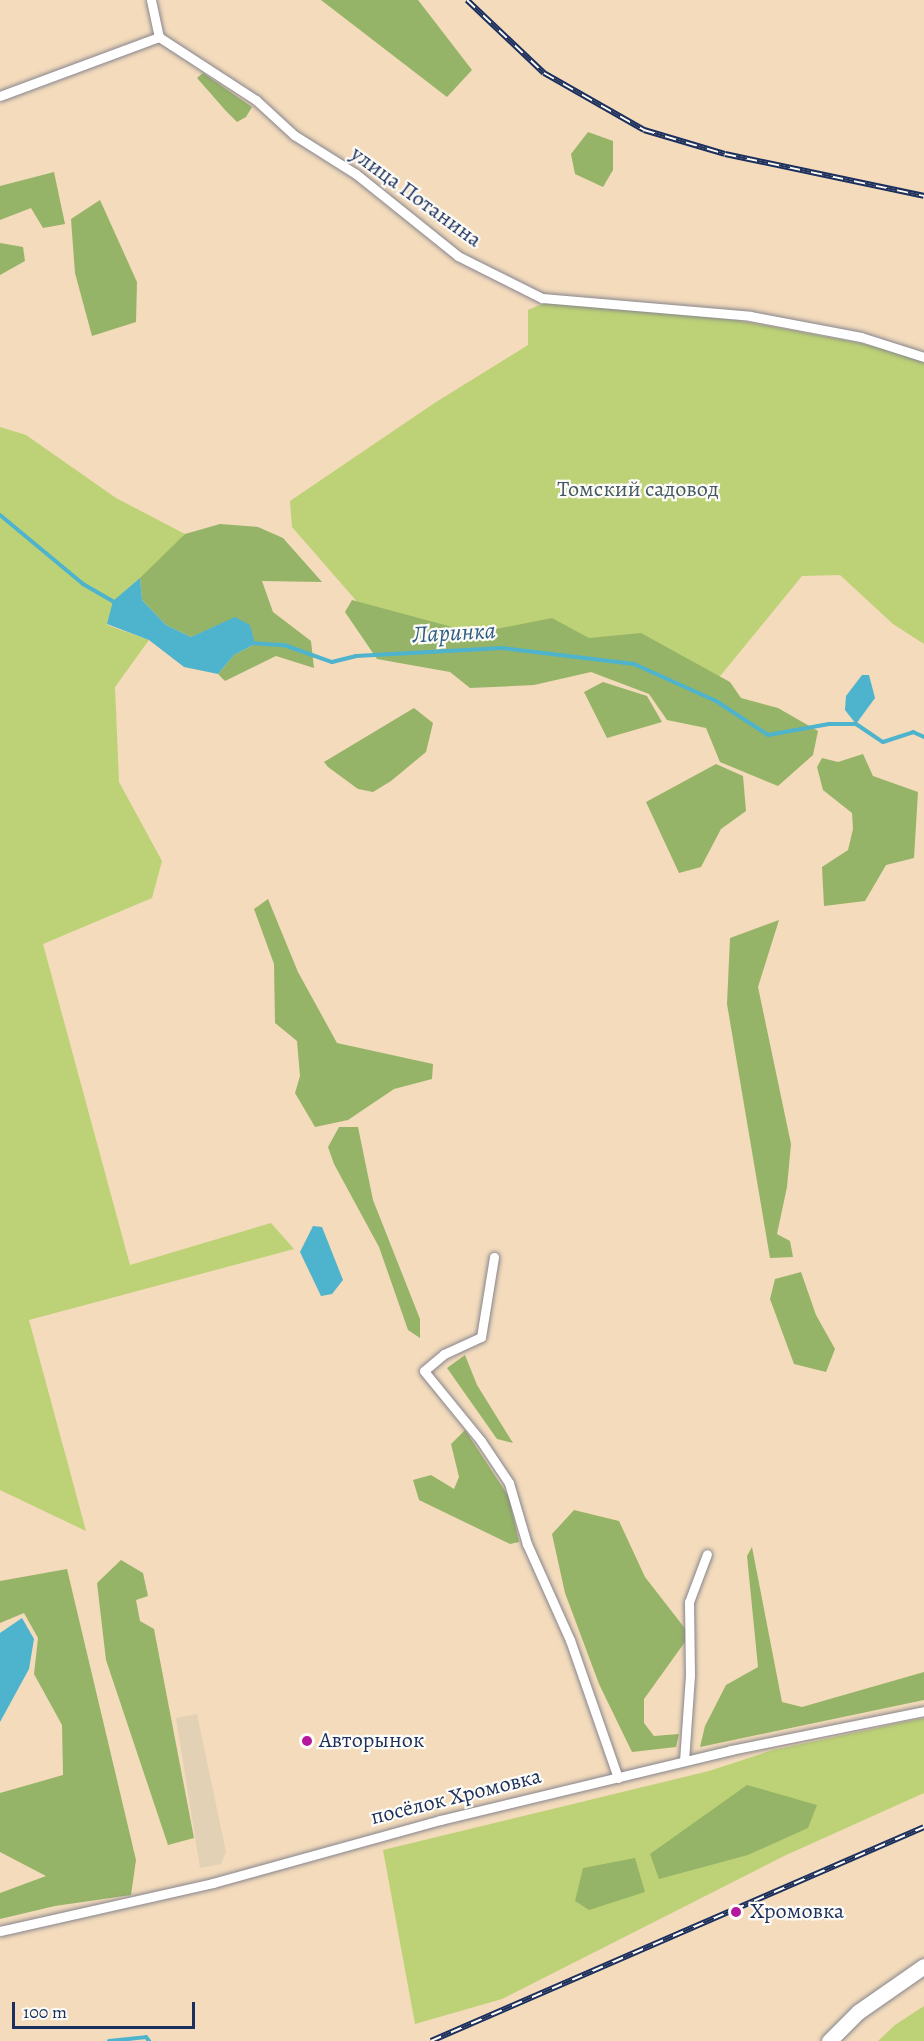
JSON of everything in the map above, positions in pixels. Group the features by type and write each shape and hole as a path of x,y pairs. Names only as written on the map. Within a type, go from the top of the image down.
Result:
{"main road":[{"path":"829,2041 858,2012 924,1966"}],"street":[{"path":"0,96 159,38 151,0"},
{"name":"улица Потанина","path":"159,38 256,100 294,135 356,174 458,256 542,298 750,316 861,337 924,357"},
{"path":"495,1257 481,1337 444,1354 424,1371 482,1441 509,1483 527,1544 570,1641 618,1778"},
{"path":"684,1761 690,1686 689,1602 707,1554"},
{"name":"посёлок Хромовка","path":"0,1931 213,1883 440,1820 684,1761 924,1711"}],"shaded area":[{"path":"197,1714 226,1852 221,1864 200,1868 176,1718"}],"green space":[{"path":"321,0 418,0 472,70 447,97"},
{"path":"203,73 252,107 246,117 237,122 226,111 197,78"},
{"path":"588,132 613,141 613,170 603,187 575,174 571,154"},
{"path":"54,172 65,224 43,228 31,208 0,220 0,186"},
{"path":"100,200 137,282 136,322 92,336 75,273 71,219"},
{"path":"0,243 23,247 25,261 0,275"},
{"name":"Томский садовод","path":"547,302 736,320 875,346 924,362 924,644 893,624 840,575 802,576 712,686 373,620 292,527 290,501 436,402 528,345 528,310"},
{"path":"0,427 26,435 116,498 185,534 171,552 114,601 107,625 149,640 115,687 119,782 162,861 152,898 43,944 130,1265 271,1223 294,1249 29,1320 86,1531 0,1490"},
{"path":"220,524 258,527 283,538 322,582 262,581 273,612 311,641 314,668 276,656 225,681 218,674 234,655 255,644 235,618 191,637 166,625 142,600 140,578 185,534"},
{"path":"352,600 456,628 486,631 552,618 589,638 641,633 730,682 741,698 778,708 818,731 813,755 778,786 720,762 706,728 667,720 649,694 591,672 534,685 470,688 450,672 377,659 345,612"},
{"path":"603,682 647,696 662,722 607,738 584,692"},
{"path":"414,708 433,723 426,752 391,781 373,792 358,789 324,762"},
{"path":"863,754 873,776 918,792 914,858 886,865 865,901 824,906 822,867 848,850 853,829 852,813 823,790 817,767 822,758 838,762"},
{"path":"716,764 743,776 746,811 721,829 701,867 679,873 646,802"},
{"path":"268,899 298,972 337,1043 433,1064 432,1079 394,1089 348,1120 315,1127 295,1093 300,1076 297,1041 275,1023 274,964 254,909"},
{"path":"779,920 758,987 791,1144 787,1187 777,1234 790,1241 793,1257 770,1258 727,1004 730,938"},
{"path":"339,1127 358,1127 373,1200 420,1319 420,1338 408,1330 379,1247 334,1164 328,1147"},
{"path":"801,1272 816,1315 835,1349 826,1372 794,1364 770,1299 775,1279"},
{"path":"465,1355 477,1385 513,1443 497,1439 447,1368"},
{"path":"465,1430 509,1497 519,1542 510,1544 419,1500 413,1480 431,1475 454,1489 459,1477 451,1444"},
{"path":"574,1510 619,1521 645,1577 690,1635 644,1699 644,1723 654,1736 679,1734 676,1747 632,1752 599,1684 565,1593 552,1534"},
{"path":"752,1547 782,1702 802,1707 924,1672 924,1700 700,1747 705,1726 726,1685 758,1667 747,1556"},
{"path":"121,1560 143,1573 148,1596 136,1600 140,1621 154,1629 194,1838 168,1845 106,1660 97,1583"},
{"path":"67,1569 136,1860 131,1895 55,1906 0,1919 0,1893 46,1876 0,1852 0,1793 63,1775 62,1725 34,1674 38,1638 24,1613 0,1623 0,1581"},
{"path":"924,1718 924,1793 784,1856 502,1999 415,2024 383,1850 709,1771 773,1750"},
{"path":"747,1785 817,1805 808,1828 748,1855 659,1879 650,1854"},
{"path":"635,1858 645,1892 589,1910 575,1901 583,1868"},
{"path":"924,2006 924,2041 878,2041 895,2025"}],"water":[{"path":"140,578 142,600 166,625 191,637 235,617 250,625 255,644 234,655 218,674 184,667 149,640 107,624 113,601"},
{"path":"862,675 869,675 875,698 856,724 845,710 846,696"},
{"path":"313,1226 322,1227 343,1280 332,1294 321,1296 300,1252"},
{"path":"22,1618 34,1639 29,1669 0,1722 0,1633"}],"waterway":[{"name":"Ларинка","path":"0,515 83,584 117,604"},
{"name":"Ларинка","path":"252,643 284,645 332,662 356,656 502,648 634,664 716,701 768,735 829,724 856,724 883,742 913,732 924,737"},
{"name":"Хромовка","path":"109,2041 146,2037 149,2041"}],"railway":[{"path":"467,0 544,73 644,130 725,154 924,196"},
{"path":"431,2041 924,1827"}],"place":[{"name":"Авторынок","path":"307,1741"},
{"name":"Хромовка","path":"736,1912"}]}
